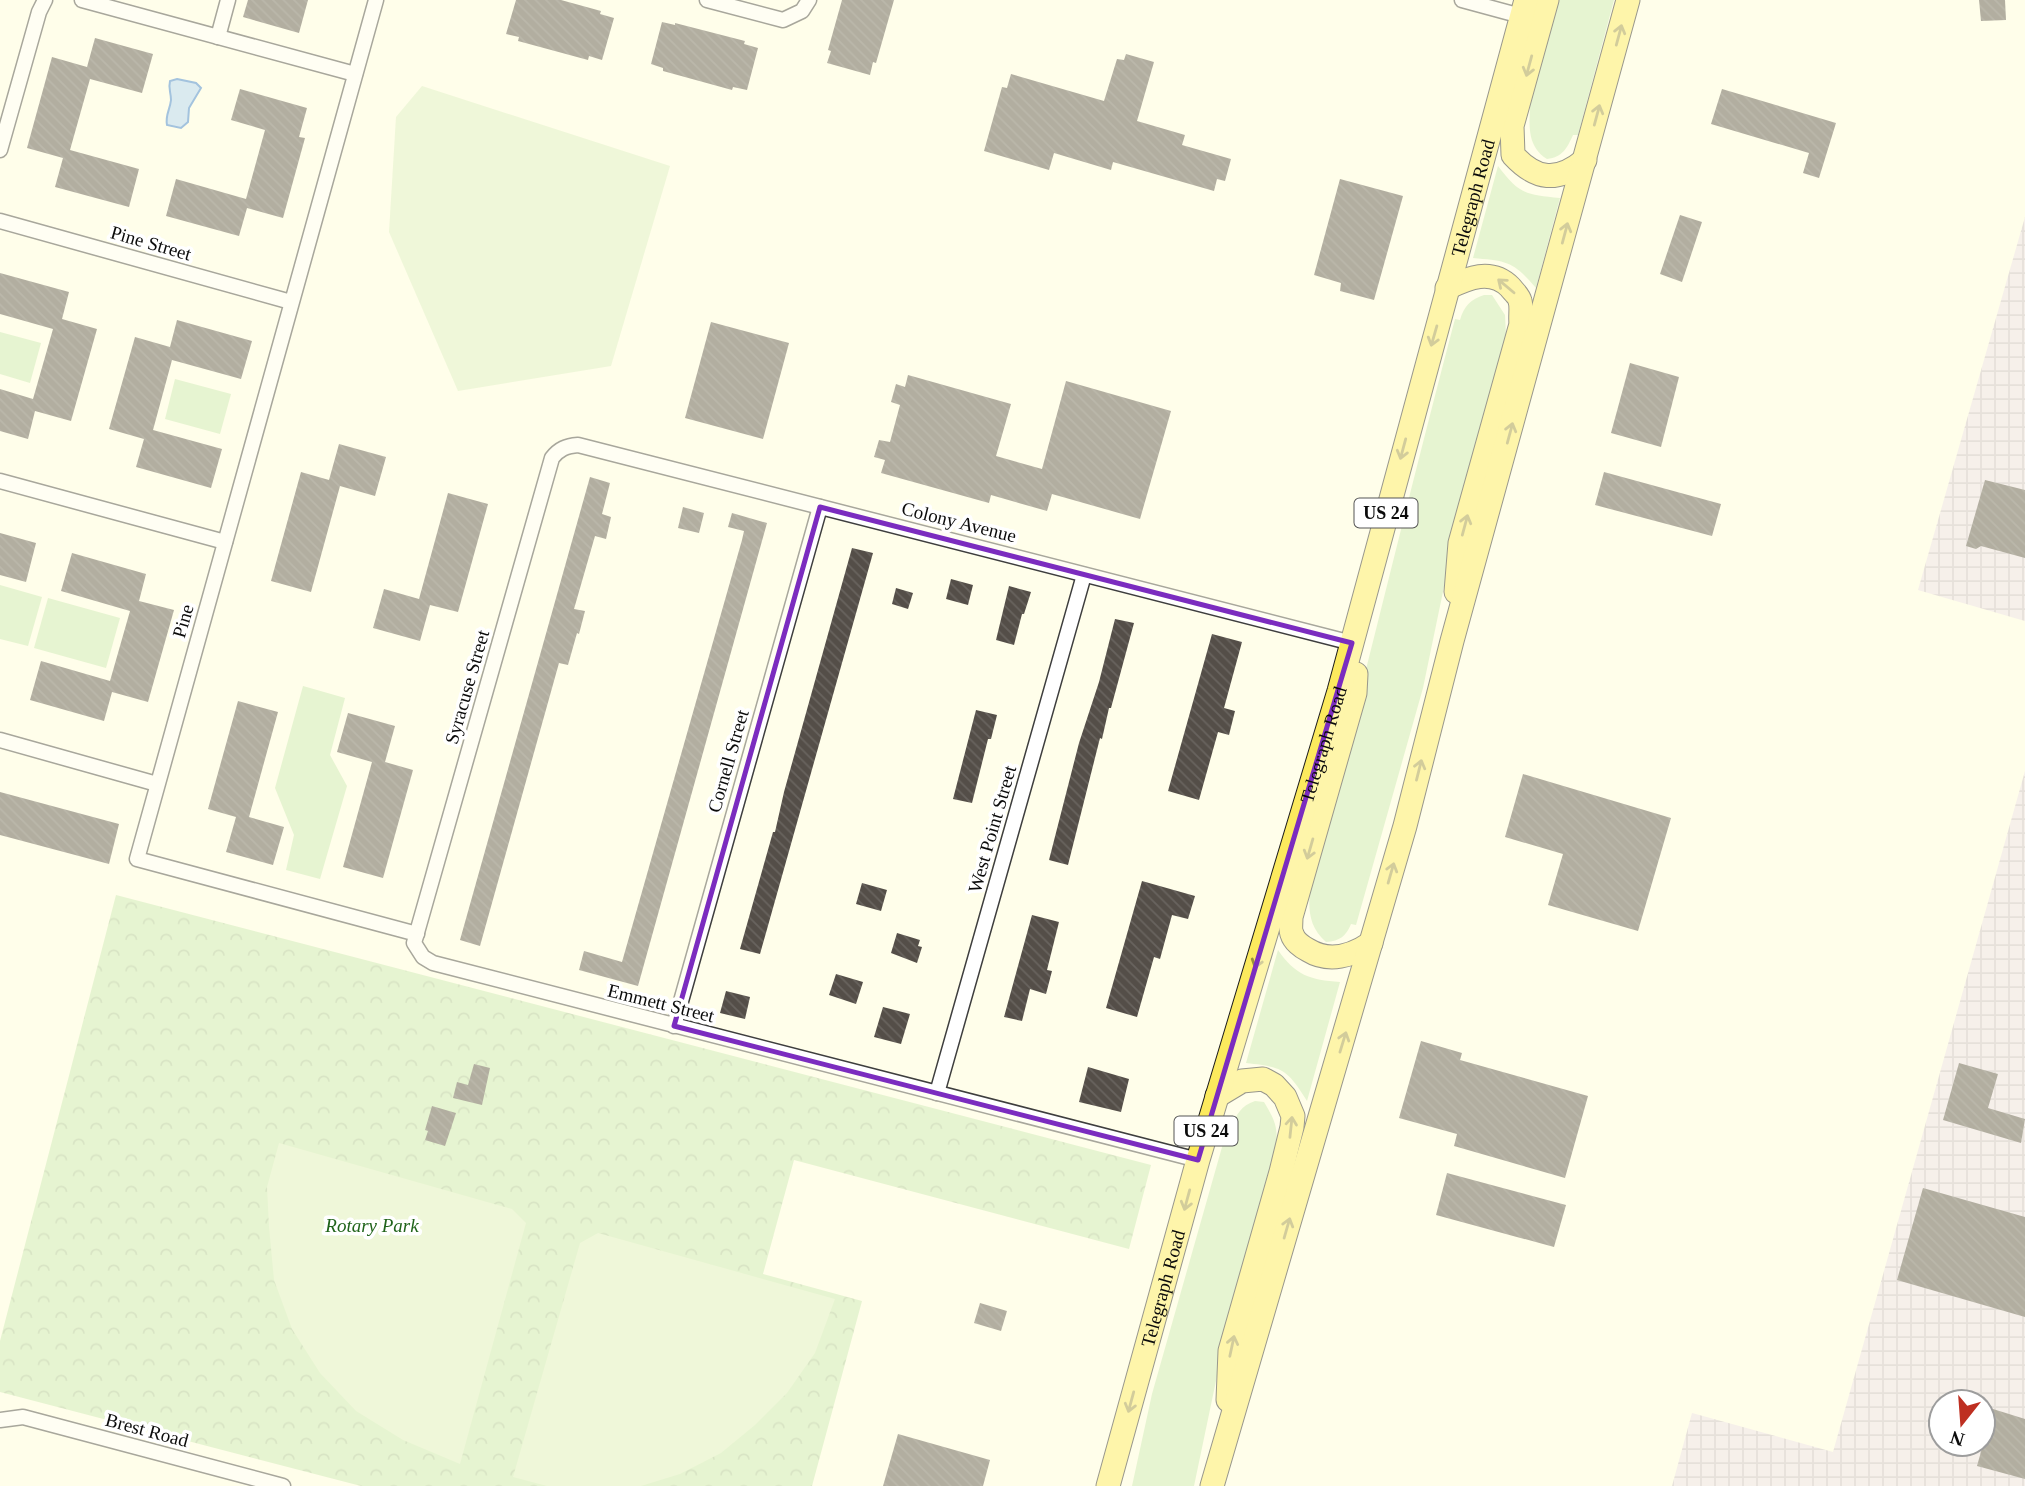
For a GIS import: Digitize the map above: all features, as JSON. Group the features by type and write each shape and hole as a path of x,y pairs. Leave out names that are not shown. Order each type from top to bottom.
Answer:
{"main road":[{"path":"1547,0 1512,126 1513,155 1525,168 1547,176 1574,169 1584,160"},
{"path":"1212,1486 1405,826 1452,641 1628,0"},
{"name":"Telegraph Road","path":"1108,1486 1198,1160 1352,643 1523,8"},
{"path":"1447,288 1477,276 1498,279 1508,285 1520,299 1521,324 1460,543 1452,641"},
{"path":"1359,615 1355,693 1291,918 1292,935 1302,947 1316,955 1327,958 1342,956 1359,951 1371,943"},
{"path":"1217,1096 1242,1081 1263,1079 1285,1097 1293,1116 1281,1172 1230,1351 1226,1438"},
{"path":"1116,1486 1118,1448"}],"street":[{"path":"0,150 39,12 45,0"},
{"path":"82,0 355,75"},
{"path":"218,37 229,0"},
{"path":"291,302 376,0"},
{"path":"707,0 783,20 802,11 809,0"},
{"path":"1462,0 1523,8"},
{"name":"Pine Street","path":"0,221 291,302"},
{"name":"Pine","path":"291,302 137,859 417,934"},
{"name":"Colony Avenue","path":"556,452 567,446 578,445 1352,643"},
{"name":"Syracuse Street","path":"417,934 548,471 556,452"},
{"path":"0,481 225,542"},
{"name":"Cornell Street","path":"674,1026 820,507"},
{"name":"West Point Street","path":"937,1093 1084,575"},
{"path":"0,740 157,784"},
{"name":"Emmett Street","path":"417,934 414,943 416,949 433,963 1198,1160"},
{"name":"Brest Road","path":"0,1420 23,1417 262,1483 283,1486"}],"highlighted area":[{"path":"820,507 1352,643 1198,1160 674,1026"}],"shaded area":[{"path":"2025,217 2025,621 1918,590"},
{"path":"2025,771 2025,1486 1672,1486 1692,1413 1833,1452"}],"green space":[{"path":"1554,0 1614,0 1578,135 1573,135 1561,154 1547,159 1533,143 1530,107 1525,106"},
{"path":"422,86 670,166 611,366 458,391 389,232 396,117"},
{"path":"1498,166 1518,188 1539,196 1560,198 1536,288 1509,264 1473,258"},
{"path":"1484,295 1492,295 1505,315 1506,335 1451,553 1423,688 1356,925 1351,924 1345,935 1339,939 1326,942 1316,930 1311,918 1310,888 1455,319 1460,320 1469,304"},
{"path":"0,332 41,343 30,383 0,374"},
{"path":"175,379 231,394 220,434 165,419"},
{"path":"0,585 42,597 28,646 0,639"},
{"path":"48,598 120,618 106,668 34,648"},
{"path":"303,686 345,698 330,755 347,786 320,879 286,870 294,835 275,788"},
{"name":"Rotary Park","path":"116,895 1151,1165 1129,1249 794,1160 763,1274 862,1301 812,1486 361,1486 0,1392 0,1341"},
{"path":"1278,950 1304,975 1340,982 1307,1101 1283,1072 1268,1066 1246,1063"},
{"path":"1255,1101 1264,1102 1274,1121 1277,1138 1275,1153 1217,1376 1194,1486 1132,1486 1152,1394 1228,1126 1232,1128 1240,1111"},
{"path":"279,1143 512,1209 526,1223 460,1464 403,1440 356,1411 320,1373 292,1329 274,1280 269,1227 267,1187"},
{"path":"598,1233 835,1299 815,1353 787,1393 755,1425 721,1453 680,1474 641,1486 547,1486 513,1477 580,1243"}],"water":[{"path":"177,79 196,83 201,88 189,108 188,122 181,128 167,125 171,100 170,81"}],"building":[{"path":"248,0 308,0 299,33 243,17"},
{"path":"516,0 561,0 601,11 600,14 614,18 602,60 589,56 588,60 518,41 519,37 506,34"},
{"path":"842,0 894,0 870,75 827,63"},
{"path":"1979,0 2005,0 2006,20 1981,21"},
{"path":"662,22 745,41 744,44 758,48 747,90 733,87 732,90 663,71 663,68 651,64"},
{"path":"95,38 153,54 142,93 90,79 70,150 139,169 129,207 55,187 63,158 27,148 52,57 87,67"},
{"path":"1126,54 1154,62 1137,121 1185,135 1182,145 1231,159 1225,181 1217,179 1214,191 1113,162 1111,170 1054,153 1049,170 984,151 1002,87 1007,88 1011,74 1104,101 1117,59 1124,60"},
{"path":"240,89 307,108 299,137 305,138 283,218 247,208 239,236 166,216 176,179 246,199 265,130 231,120"},
{"path":"1722,89 1836,123 1819,178 1803,173 1809,153 1711,124"},
{"path":"1340,179 1403,196 1374,300 1340,291 1341,283 1314,275"},
{"path":"1680,215 1702,222 1682,282 1660,274"},
{"path":"0,273 69,292 62,319 97,329 71,421 35,411 28,439 0,431 0,389 33,399 53,329 0,314"},
{"path":"177,320 252,341 241,379 172,360 153,430 222,449 211,488 136,467 144,439 109,429 135,337 170,347"},
{"path":"711,322 789,343 763,439 685,418"},
{"path":"1630,363 1679,377 1661,447 1611,433"},
{"path":"908,375 1011,404 996,456 1042,469 1066,381 1171,411 1140,519 1052,494 1047,511 991,495 989,503 881,473 885,460 874,457 879,440 890,442 900,405 891,402 896,384 905,387"},
{"path":"339,444 386,457 375,496 340,486 311,592 271,581 301,472 329,480"},
{"path":"1604,472 1721,504 1712,536 1595,505"},
{"path":"590,477 610,483 602,514 611,517 606,539 595,536 574,609 585,611 579,634 577,633 568,665 559,663 480,946 460,940"},
{"path":"1985,480 2025,490 2025,558 1981,546 1976,549 1966,546"},
{"path":"448,493 488,504 458,612 430,605 420,641 373,628 384,589 419,599"},
{"path":"683,507 704,513 699,533 678,528"},
{"path":"732,513 767,523 638,986 579,970 584,951 622,962 742,540 744,531 728,527"},
{"path":"0,533 36,543 26,582 0,575"},
{"path":"852,548 873,553 760,954 740,949 775,832"},
{"path":"72,553 146,574 139,601 174,610 148,702 112,692 104,721 30,700 41,661 110,681 130,611 61,591"},
{"path":"951,579 973,585 968,605 946,599"},
{"path":"1009,586 1031,592 1014,645 996,640"},
{"path":"896,588 913,593 908,609 892,604"},
{"path":"1115,619 1134,623 1102,739 1100,738 1068,865 1049,860"},
{"path":"1212,634 1242,642 1224,708 1235,711 1229,735 1218,732 1199,800 1168,791"},
{"path":"238,701 278,712 249,817 284,827 273,865 226,852 236,817 208,809"},
{"path":"976,710 997,715 972,803 953,799"},
{"path":"348,713 395,726 385,762 413,770 383,878 343,867 372,762 337,752"},
{"path":"1523,774 1671,818 1638,931 1548,905 1563,854 1505,837"},
{"path":"0,792 119,824 109,864 0,835"},
{"path":"1142,881 1195,896 1188,919 1172,915 1160,959 1154,957 1137,1017 1106,1008"},
{"path":"862,883 887,890 881,911 856,904"},
{"path":"1032,915 1059,922 1047,970 1052,971 1046,994 1030,989 1022,1021 1004,1017"},
{"path":"897,933 920,940 918,946 922,947 917,963 891,953"},
{"path":"836,974 863,982 856,1004 829,995"},
{"path":"726,991 750,997 745,1019 720,1013"},
{"path":"883,1007 910,1014 901,1044 874,1037"},
{"path":"1421,1041 1462,1053 1460,1060 1588,1096 1565,1178 1454,1146 1457,1134 1399,1118"},
{"path":"1959,1063 1998,1074 1988,1108 2025,1119 2021,1143 1943,1120"},
{"path":"474,1064 490,1068 482,1105 453,1098 457,1082 468,1085"},
{"path":"1088,1067 1129,1079 1121,1112 1079,1102"},
{"path":"432,1106 456,1113 445,1146 425,1140"},
{"path":"1447,1173 1566,1205 1554,1247 1436,1215"},
{"path":"1923,1188 2025,1217 2025,1317 1897,1280"},
{"path":"980,1303 1007,1311 1001,1331 974,1323"},
{"path":"1997,1410 2025,1419 2025,1479 1977,1466 1979,1458 1997,1458"},
{"path":"898,1434 990,1460 983,1486 883,1486"}]}
